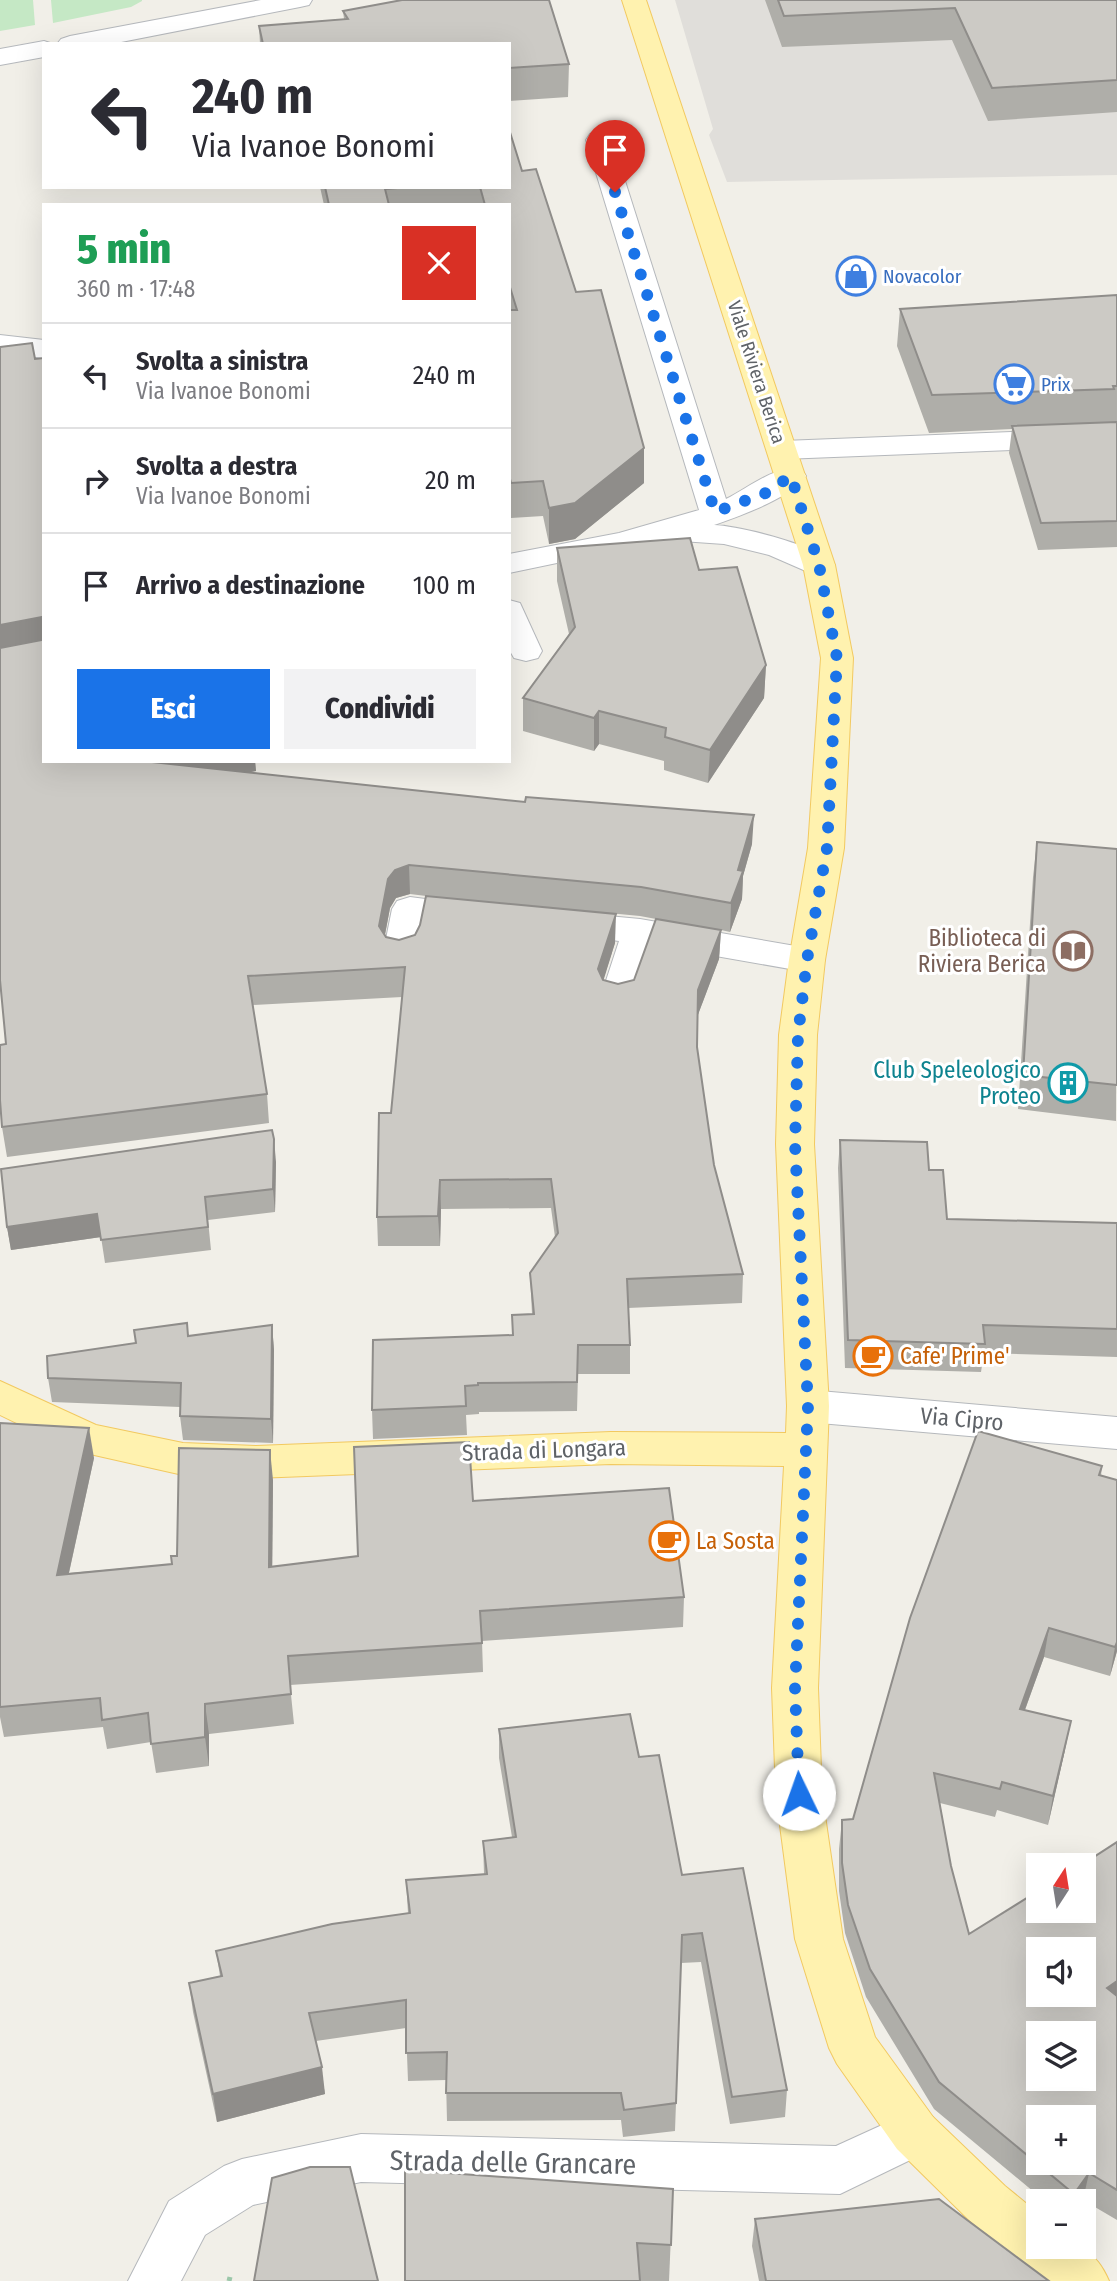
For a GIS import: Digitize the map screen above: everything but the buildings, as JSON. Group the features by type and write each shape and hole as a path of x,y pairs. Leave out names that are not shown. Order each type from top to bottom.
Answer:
{"main road":[{"name":"Viale Riviera Berica","path":"634,0 819,565 837,658 827,848 807,960 798,1035 795,1144 807,1428 795,1688 799,1794 819,1939 854,2048 915,2133 987,2203 1026,2235"},
{"name":"Strada di Longara","path":"0,1397 87,1439 183,1459 256,1462 611,1448 807,1428"},
{"name":"Viale Riviera Berica","path":"1055,2259 1083,2281"}],"street":[{"path":"78,42 197,10 300,0"},
{"path":"0,57 42,49"},
{"path":"599,140 715,512"},
{"path":"0,344 42,349"},
{"path":"511,564 663,533 766,493 787,463 1117,437"},
{"path":"663,533 724,535 779,548 819,565"},
{"path":"511,615 526,651"},
{"path":"401,954 410,909 640,931 807,960"},
{"path":"618,999 640,931"},
{"name":"Via Cipro","path":"807,1428 1117,1433"},
{"name":"Strada delle Grancare","path":"154,2281 187,2218 242,2183 361,2158 840,2169 915,2133"}],"shaded area":[{"path":"675,0 1117,0 1117,175 727,182 709,135 713,129"}],"green space":[{"path":"0,0 33,0 35,25 0,31"},
{"path":"51,0 142,1 131,7 53,23"}],"place":[{"name":"Novacolor","path":"856,276"},
{"name":"Prix","path":"1014,384"},
{"name":"Biblioteca di Riviera Berica","path":"1073,951"},
{"name":"Club Speleologico Proteo","path":"1068,1083"},
{"name":"Cafe' Prime'","path":"873,1356"},
{"name":"La Sosta","path":"669,1541"}],"route":[{"path":"615,192 715,512 766,493 791,476 819,565 837,658 827,848 807,960 798,1035 795,1144 808,1406 795,1688 799,1794"}]}
